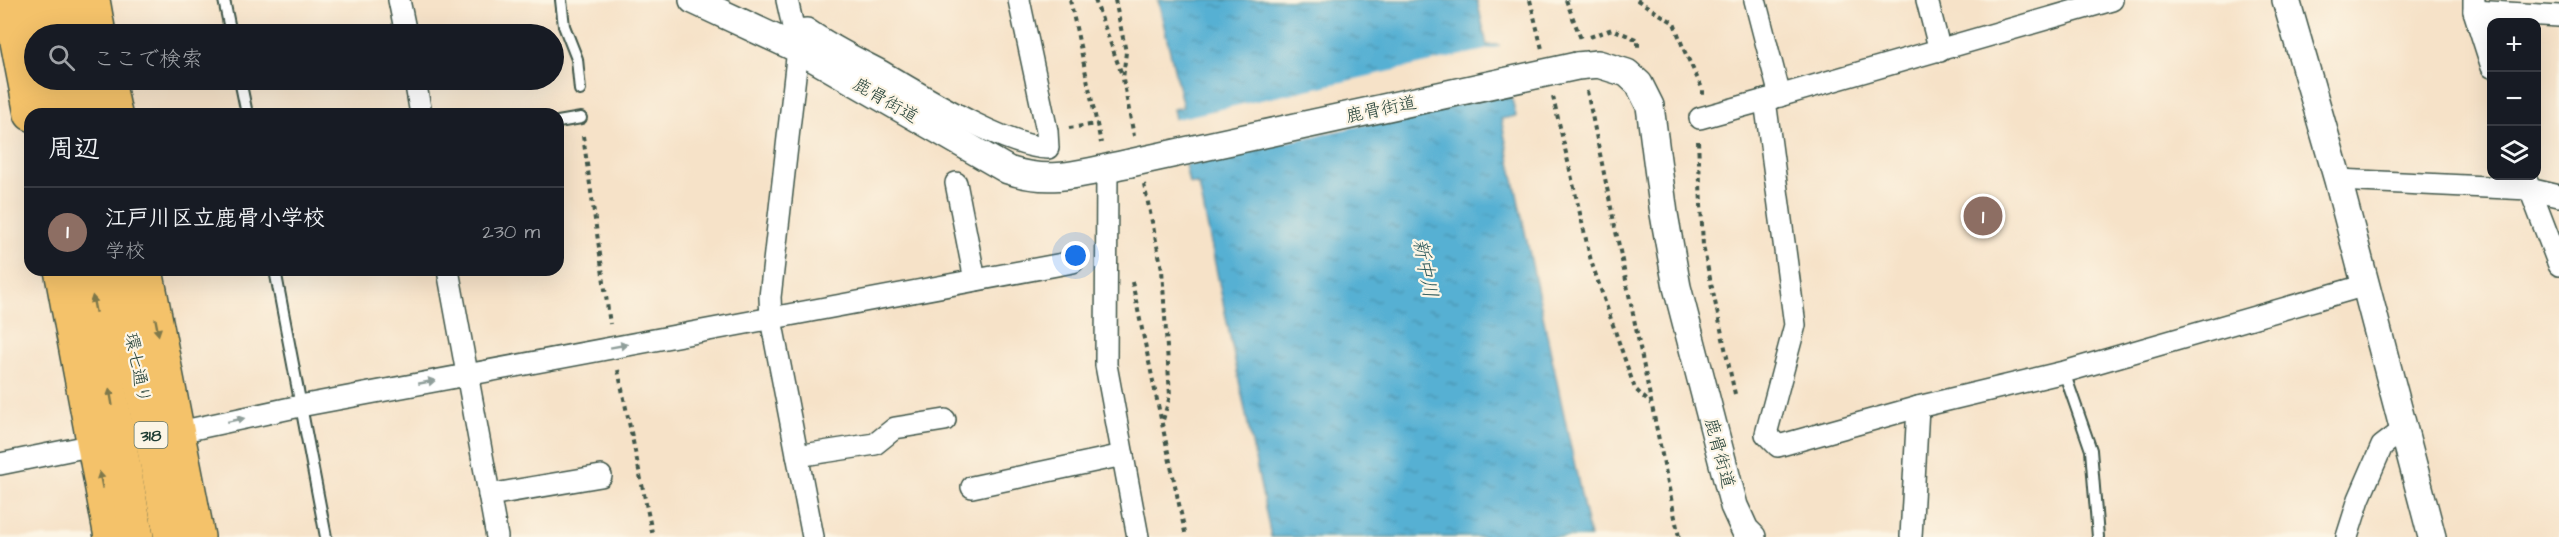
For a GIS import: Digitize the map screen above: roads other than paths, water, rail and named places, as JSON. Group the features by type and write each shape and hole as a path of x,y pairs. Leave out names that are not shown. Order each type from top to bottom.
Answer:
{"main road":[{"path":"9,0 24,78"},
{"path":"35,0 40,24"},
{"path":"67,0 72,24"},
{"path":"93,0 97,24"},
{"path":"26,90 30,108"},
{"path":"53,90 56,108"},
{"path":"84,90 88,108"},
{"path":"110,90 114,108"},
{"path":"62,276 111,537"},
{"name":"環七通り","path":"90,276 116,335 171,537"},
{"name":"環七通り","path":"119,276 116,335 137,537"},
{"path":"147,276 198,537"}],"street":[{"path":"399,0 404,24"},
{"name":"鹿骨街道","path":"693,0 796,40 1008,170 1040,178 1067,177 1129,164 1581,63 1598,64 1627,73 1639,84 1650,106 1669,244 1690,345 1734,506 1745,530 1752,537"},
{"path":"787,0 796,40 770,297 771,319 813,537"},
{"path":"796,40 807,30 916,92 1008,138 1031,148 1048,148 1047,131 1019,0"},
{"path":"1755,0 1772,98 1795,326 1766,434 1778,446 1918,407 2064,372 2366,285"},
{"path":"1927,0 1940,51"},
{"path":"1700,118 2112,0"},
{"path":"2286,0 2366,285 2432,537"},
{"path":"2487,50 2474,5 2559,16"},
{"path":"417,90 420,108"},
{"path":"1129,164 1106,365 1138,537"},
{"path":"2337,180 2527,182 2559,196"},
{"path":"2527,182 2559,265"},
{"path":"956,183 975,280"},
{"path":"178,432 300,406 1073,262"},
{"path":"449,276 497,537"},
{"path":"1911,537 1918,407"},
{"path":"797,456 875,444 895,428 945,420"},
{"path":"2347,537 2359,499 2382,446 2403,430"},
{"path":"0,464 94,445"},
{"path":"972,487 1123,455"},
{"path":"489,495 601,476"}],"lane":[{"path":"224,0 229,24"},
{"path":"561,0 564,24"},
{"path":"564,27 578,59 580,90"},
{"path":"242,90 246,108"},
{"path":"564,121 581,118"},
{"path":"276,276 326,537"},
{"path":"2064,372 2091,450 2098,537"}],"water":[{"name":"新中川","path":"1158,0 1477,0 1487,45 1499,45 1516,116 1501,119 1590,537 1271,537 1199,185 1189,183 1173,109 1183,107"}],"place":[{"name":"江戸川区立鹿骨小学校","path":"1983,216"}]}
